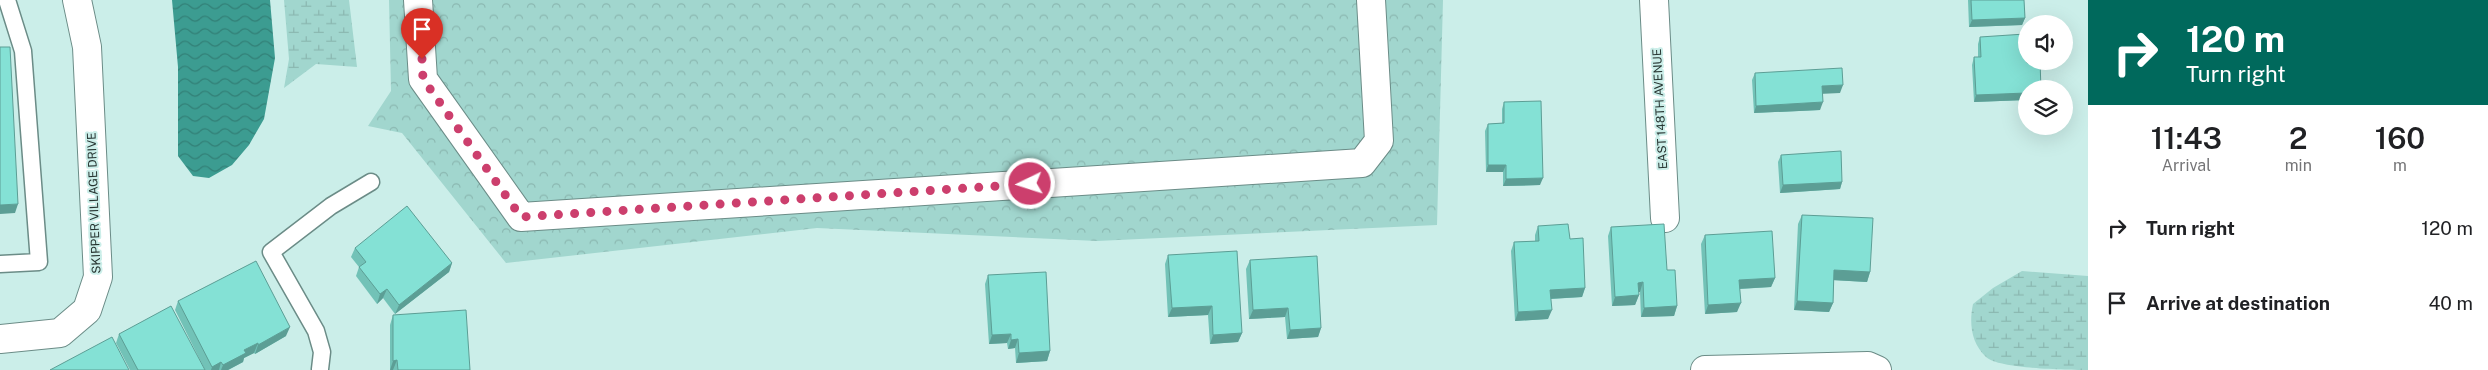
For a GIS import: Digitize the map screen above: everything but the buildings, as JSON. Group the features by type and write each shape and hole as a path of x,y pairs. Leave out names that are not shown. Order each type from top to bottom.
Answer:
{"street":[{"name":"SKIPPER VILLAGE DRIVE","path":"0,339 60,333 87,310 98,277 87,47 77,0"},
{"path":"418,0 423,79 521,217 1362,163 1379,141 1370,0"},
{"name":"EAST 148TH AVENUE","path":"1654,0 1665,218"},
{"path":"1705,370 1868,366 1877,370"}],"lane":[{"path":"0,264 39,262 23,51 7,0"},
{"path":"323,370 322,352 316,331 271,252 331,206 371,182"}],"green space":[{"path":"284,0 349,0 357,67 316,64 284,88 289,59"},
{"path":"389,0 1443,0 1437,225 1097,241 817,228 506,263 402,133 368,126 391,91"},
{"path":"2022,271 2088,276 2088,370 2034,368 2004,364 1986,357 1977,345 1971,325 1973,304 1993,288"}],"water":[{"path":"172,0 270,0 275,58 264,119 249,145 232,165 209,178 193,176 178,156 178,67"}],"route":[{"path":"422,59 423,79 521,217 1030,184"}]}
